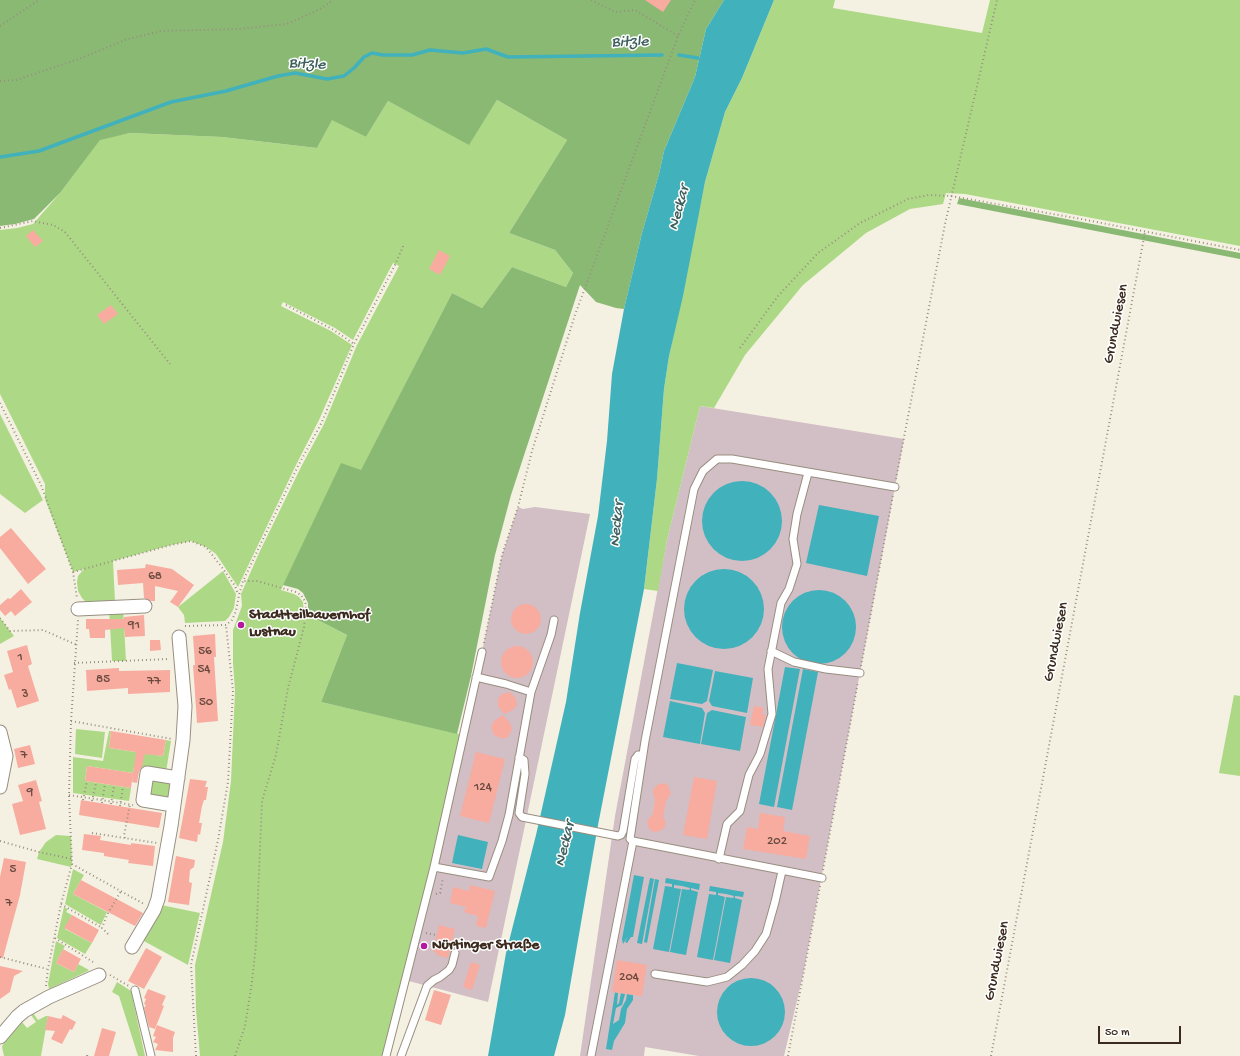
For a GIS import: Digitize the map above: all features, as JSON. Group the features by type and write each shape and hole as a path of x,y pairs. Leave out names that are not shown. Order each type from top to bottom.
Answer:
{"street":[{"path":"78,609 145,606"},
{"path":"132,947 154,910 158,899 168,845 183,740 185,706 181,632"},
{"path":"0,732 6,756 0,787"},
{"path":"174,805 143,800 144,793 147,773 178,778"},
{"path":"0,1037 24,1011 49,997 102,973"}],"lane":[{"path":"591,1056 633,841 630,839 643,755 694,489 703,471 718,459 732,459 895,487"},
{"path":"719,859 727,824 740,811 749,775 760,754 772,714 768,669 781,603 789,589 797,564 793,539 797,514 808,473"},
{"path":"434,867 489,877 509,815 531,692 551,635 554,620"},
{"path":"771,651 794,662 826,669 860,673"},
{"path":"386,1056 434,867 482,652"},
{"path":"476,677 531,692"},
{"path":"519,756 524,760 525,774 519,813 522,817 618,836 621,835 623,831 635,759 638,755 643,755"},
{"path":"633,841 822,878"},
{"path":"655,974 707,982 727,977 742,965 755,951 766,934 782,871"},
{"path":"401,1056 428,986 449,970 455,953"},
{"path":"135,990 151,1056"}],"path":[{"path":"0,26 39,0"},
{"path":"0,80 16,80 79,59 125,40 161,31 239,29 287,24 320,9 333,0"},
{"path":"591,0 615,12 635,10 678,36"},
{"path":"482,652 502,555 518,507 532,451 575,315 678,36 695,0"},
{"path":"788,1056 945,224 996,0"},
{"path":"740,348 778,296 818,253 860,223 908,199 929,195 952,196 1240,250"},
{"path":"0,228 33,222 53,225 65,232 170,364"},
{"name":"Grundwiesen","path":"991,1056 1145,232"},
{"path":"181,632 226,625 232,620 236,611 243,581 298,466 322,422 354,344 395,265 404,244"},
{"path":"286,305 334,330 354,344"},
{"path":"0,403 41,485 73,572 78,609 77,645 74,663 71,721 69,795 72,864 61,904 45,985 49,997"},
{"path":"73,572 164,547 192,541 206,547 235,586 239,595"},
{"path":"235,1056 245,1026 252,982 256,944 262,801 276,755 288,688 304,627 306,606 301,595 296,592 257,581 243,581"},
{"path":"0,618 10,631 43,630 77,645"},
{"path":"196,1056 191,964 218,840 228,782 233,691 226,625"},
{"path":"74,663 182,658"},
{"path":"71,721 183,740"},
{"path":"84,799 87,781"},
{"path":"93,800 96,783"},
{"path":"102,802 105,784"},
{"path":"112,803 114,786"},
{"path":"120,804 123,787"},
{"path":"69,795 102,802 134,805"},
{"path":"125,839 124,836 130,804"},
{"path":"92,833 168,845"},
{"path":"0,841 72,860"},
{"path":"72,864 141,902"},
{"path":"102,928 107,915 121,891"},
{"path":"61,904 102,928 108,934"},
{"path":"54,938 93,962"},
{"path":"65,950 67,946"},
{"path":"75,956 77,952"},
{"path":"0,957 48,969"},
{"path":"102,973 121,981"}],"shaded area":[{"path":"700,406 904,439 803,975 784,1056 699,1056 645,1047 644,1056 580,1056 615,816 667,540"},
{"path":"518,507 523,509 535,507 590,514 488,1002 405,980 482,652 502,555"}],"green space":[{"path":"0,0 724,0 706,29 695,77 664,151 642,233 624,309 596,302 580,285 511,495 495,555 471,676 457,734 321,702 347,635 308,615 308,603 303,593 298,589 283,585 341,463 361,470 452,293 482,308 512,267 566,287 573,273 555,250 509,233 567,140 497,100 469,145 388,101 366,137 332,120 317,148 222,137 130,133 100,140 60,193 34,219 0,226"},
{"path":"774,0 835,0 833,8 982,33 990,0 1240,0 1240,246 965,194 946,193 943,204 910,209 866,233 803,285 745,355 714,408 700,406 667,540 658,591 644,589 657,479 664,389 669,356 705,182 725,112 742,78"},
{"path":"497,100 567,140 509,233 555,250 573,273 566,287 512,267 482,308 452,293 361,471 341,464 281,590 299,597 303,602 304,613 347,635 321,702 463,735 386,1056 200,1056 196,1010 195,965 223,842 231,781 235,691 233,630 242,606 241,594 259,553 324,424 357,345 399,266 393,263 353,340 335,328 283,302 281,306 331,331 352,345 319,420 238,587 216,554 206,547 191,541 113,561 115,602 87,603 78,591 77,582 78,576 84,569 73,572 45,499 45,484 0,394 0,230 33,224 60,193 100,139 130,133 222,137 317,148 332,119 366,137 388,101 469,144"},
{"path":"959,198 1240,253 1240,259 957,204"},
{"path":"0,414 43,500 25,513 0,494"},
{"path":"223,571 236,594 234,608 229,617 225,621 185,623 184,615 178,607"},
{"path":"123,607 126,661 112,661 109,608"},
{"path":"0,618 14,636 0,644"},
{"path":"1234,695 1240,696 1240,776 1219,773"},
{"path":"76,729 105,732 102,758 75,754"},
{"path":"109,731 111,731 109,748 163,756 166,740 171,741 166,772 134,767 133,773 87,766 85,781 131,788 129,801 73,793 73,757 103,761"},
{"path":"151,779 172,782 169,799 149,797"},
{"path":"56,835 71,836 71,867 37,859 39,852 46,842"},
{"path":"73,869 84,875 73,894 107,912 101,925 65,904"},
{"path":"161,905 200,913 188,965 142,940"},
{"path":"64,907 68,909 66,912 72,915 65,929 92,943 85,954 57,938"},
{"path":"56,941 65,946 56,963 74,972 78,964 89,970 49,989 48,984"},
{"path":"117,982 131,991 145,1056 138,1056 119,996 112,992"},
{"path":"33,1013 38,1020 48,1016 41,1056 4,1056 2,1047 4,1042 22,1022 27,1028 36,1022 31,1015"}],"water":[{"name":"Neckar","path":"724,0 774,0 742,78 725,112 705,182 683,296 669,356 664,389 657,479 644,589 598,825 565,1015 554,1056 488,1056 506,953 536,835 566,702 580,613 598,516 607,441 612,374 624,309 642,233 664,151 695,77 706,29"},
{"path":"734,481 750,481 771,492 782,513 782,529 771,550 750,561 734,561 720,555 713,550 708,543 702,529 702,513 708,499 713,492 720,487"},
{"path":"819,505 879,516 867,576 806,563"},
{"path":"724,569 739,572 752,581 761,594 764,609 761,624 752,637 739,646 724,649 709,646 696,637 687,624 684,609 687,594 696,581 709,572"},
{"path":"812,590 826,590 840,596 850,606 856,620 856,634 850,648 840,658 826,664 812,664 798,658 788,648 782,634 782,620 788,606 798,596"},
{"path":"677,663 713,670 707,701 702,704 670,699"},
{"path":"785,667 800,669 774,807 759,804"},
{"path":"803,669 818,672 792,810 777,807"},
{"path":"715,671 753,678 747,713 712,706 709,701"},
{"path":"670,701 702,708 705,713 700,744 663,737"},
{"path":"712,710 746,717 740,751 701,744 707,713"},
{"path":"458,835 488,842 482,869 452,863"},
{"path":"634,875 644,877 633,937 631,937 627,943 625,942 628,936 623,944 622,939"},
{"path":"650,878 654,879 642,944 637,943"},
{"path":"666,878 700,884 699,890 691,888 691,890 698,892 686,955 670,952 682,889 689,890 690,888 682,886 674,885 674,888 681,889 669,952 653,949 665,886 672,887 672,884 665,883"},
{"path":"655,879 659,880 647,943 644,942"},
{"path":"710,886 744,892 743,897 735,896 735,898 742,900 730,963 714,960 726,897 733,898 734,896 726,894 718,893 718,895 725,897 713,960 697,957 709,894 716,895 716,892 709,891"},
{"path":"751,978 764,981 775,988 782,999 785,1012 782,1025 775,1036 764,1043 751,1046 738,1043 727,1036 720,1025 717,1012 720,999 727,988 738,981"},
{"path":"615,992 618,993 617,1005 619,1003 621,993 625,994 622,1005 616,1008 613,1024 619,1020 621,1009 626,1000 627,994 633,995 633,1000 627,1009 625,1023 614,1041 612,1050 606,1049"}],"building":[{"path":"645,0 671,0 663,12"},
{"path":"33,230 43,241 35,247 26,236"},
{"path":"439,250 450,256 440,275 429,269"},
{"path":"111,305 118,314 104,324 97,315"},
{"path":"11,528 46,569 28,584 0,548 0,537"},
{"path":"146,564 172,569 194,585 178,607 170,602 178,591 155,586 155,601 151,601 144,598 143,583 118,585 117,570 145,568"},
{"path":"21,589 32,602 15,616 11,611 5,616 0,610 0,605 8,598 10,599"},
{"path":"526,604 532,605 540,613 540,625 532,633 526,634 520,633 512,625 511,619 512,613 520,605"},
{"path":"144,615 145,636 125,637 124,628 105,630 105,638 90,638 89,629 86,629 86,619 124,619 124,617"},
{"path":"215,634 216,657 214,657 218,721 197,723 193,665 195,665 193,636"},
{"path":"150,640 160,640 161,650 150,651"},
{"path":"27,645 32,664 28,666 39,701 17,708 11,689 9,690 4,675 13,672 7,651"},
{"path":"517,646 523,647 530,653 533,662 532,668 526,675 517,678 511,677 504,671 501,662 502,656 508,649"},
{"path":"119,668 119,671 170,670 170,692 128,694 128,688 87,691 86,670"},
{"path":"510,692 516,698 517,705 513,710 504,714 498,706 498,699 502,694"},
{"path":"754,706 764,708 762,714 766,715 763,727 750,725"},
{"path":"503,715 510,723 512,729 508,737 502,739 494,735 491,727 494,721"},
{"path":"111,731 166,740 163,756 145,754 137,783 132,782 136,752 109,748"},
{"path":"30,745 35,764 18,768 14,749"},
{"path":"476,752 505,759 489,823 460,816"},
{"path":"87,766 133,773 131,788 85,781"},
{"path":"694,777 717,781 707,839 683,835"},
{"path":"190,779 207,781 205,787 208,787 206,800 204,800 202,806 199,823 202,823 197,842 179,838"},
{"path":"36,780 42,801 39,802 46,829 20,835 12,804 23,801 18,785"},
{"path":"663,783 668,785 671,794 666,801 663,817 666,822 664,828 660,831 654,832 649,829 647,821 653,814 655,799 653,790 657,785"},
{"path":"81,800 162,813 159,828 79,815"},
{"path":"760,813 785,817 783,831 810,836 806,859 743,849 747,827 758,829"},
{"path":"84,834 101,836 100,840 131,845 131,843 155,846 153,866 128,863 129,860 104,856 104,853 82,850"},
{"path":"176,856 195,860 194,867 190,870 189,882 192,883 189,905 168,902"},
{"path":"4,858 26,862 20,895 3,958 0,958 0,877"},
{"path":"81,880 143,913 135,926 73,894"},
{"path":"470,885 495,891 486,928 476,926 478,916 464,912 466,907 450,903 453,887 469,891"},
{"path":"72,915 99,930 92,943 64,928"},
{"path":"439,925 455,929 448,958 436,955 437,953 433,951"},
{"path":"146,948 162,957 144,989 128,981"},
{"path":"63,949 81,959 74,972 56,963"},
{"path":"617,960 647,965 642,996 612,992"},
{"path":"471,962 480,965 472,990 463,987"},
{"path":"0,966 23,971 14,976 10,992 0,999"},
{"path":"148,989 166,996 162,1005 164,1006 155,1029 149,1027 144,1008 146,1005 144,1004 146,999 144,998"},
{"path":"434,990 451,995 441,1025 425,1020"},
{"path":"63,1015 76,1022 72,1030 70,1029 62,1044 51,1039 55,1031 45,1030 48,1016 61,1019"},
{"path":"157,1025 175,1032 173,1038 173,1052 155,1050 158,1044 153,1042 156,1037 153,1036"},
{"path":"102,1028 116,1032 109,1056 94,1056"}],"waterway":[{"name":"Bitzle","path":"0,157 39,151 171,102 226,91 278,76 295,73 327,79 344,76 364,57 372,53 383,55 412,55 430,50 463,53 486,49 508,57 662,55"},
{"name":"Bitzle","path":"679,55 698,58"}],"place":[{"name":"Stadtteilbauernhof Lustnau","path":"241,625"},
{"name":"Nürtinger Straße","path":"424,946"}]}
